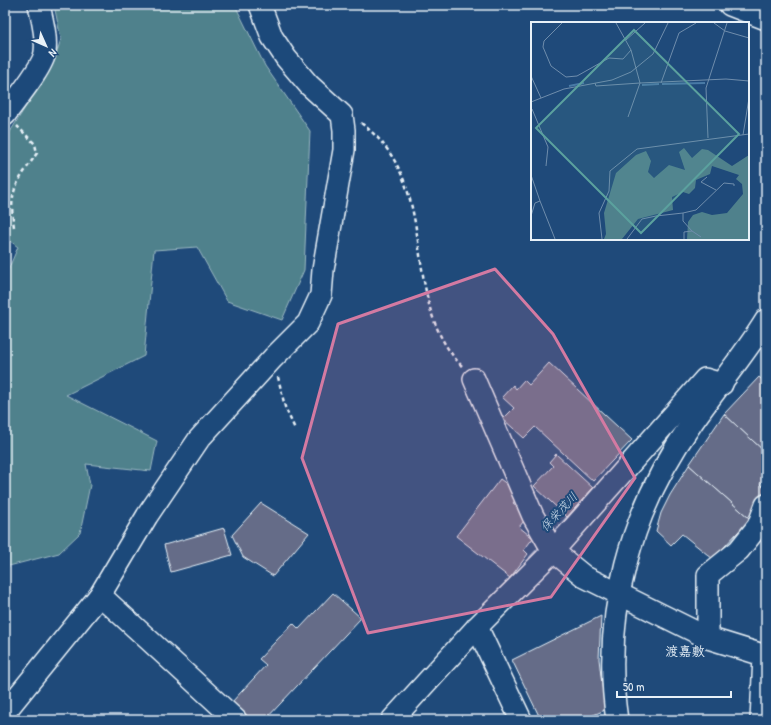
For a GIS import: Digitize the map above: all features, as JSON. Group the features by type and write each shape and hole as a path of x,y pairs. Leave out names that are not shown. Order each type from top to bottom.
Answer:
{"street":[{"path":"10,120 40,66 45,53 44,30 39,5"},
{"path":"5,712 100,595 147,516 200,439 273,358 308,323 321,295 323,270 344,150 342,115 308,84 286,58 272,37 260,5"},
{"path":"730,5 766,19"},
{"path":"617,720 612,660 618,592 627,555 640,519 670,458 692,423 722,384 766,320"},
{"path":"474,379 533,516 553,551 586,577 708,638 765,656 761,720"},
{"path":"392,720 477,627 553,551 705,379 722,384"},
{"path":"708,638 708,575 739,550 758,526 766,505"},
{"path":"100,595 236,720"},
{"path":"477,627 521,720"}],"path":[{"path":"342,115 354,118 368,128 398,164 411,199 432,315 450,354 474,379"},
{"path":"10,120 35,144 37,153 14,188 11,209 14,226"},
{"path":"273,358 277,367 281,393 296,429"}],"highlighted area":[{"path":"495,269 553,334 635,478 551,597 368,633 302,458 338,324"}],"green space":[{"path":"54,5 235,5 265,66 310,131 304,270 282,320 227,301 197,247 154,250 144,356 66,395 157,441 151,471 86,464 90,485 80,533 59,553 5,567 5,277 18,247 5,237 5,140 54,61 61,39"}],"building":[{"path":"549,363 632,440 593,481 535,427 524,438 503,419 514,408 502,397 513,385 516,389 524,380 529,385"},
{"path":"759,377 766,383 766,453 724,414"},
{"path":"724,414 766,453 766,476 760,484 766,490 756,502 758,505 750,519 689,465"},
{"path":"556,454 593,488 567,517 534,486 553,466 549,462"},
{"path":"689,465 750,519 713,559 682,534 671,545 656,531 661,513 670,495"},
{"path":"500,479 520,494 513,503 529,515 519,527 533,538 524,550 528,554 510,578 456,536"},
{"path":"261,503 309,533 273,576 243,557 232,535"},
{"path":"224,528 232,555 171,572 164,545"},
{"path":"333,593 361,618 265,720 249,720 231,703 266,665 259,659 293,623 299,629"},
{"path":"601,616 599,659 605,710 582,720 541,720 512,660"}],"waterway":[{"name":"保栄茂川","path":"552,536 575,510"},
{"name":"保栄茂川","path":"531,558 544,544"}],"district":[{"name":"渡嘉敷","path":"685,651"}]}
